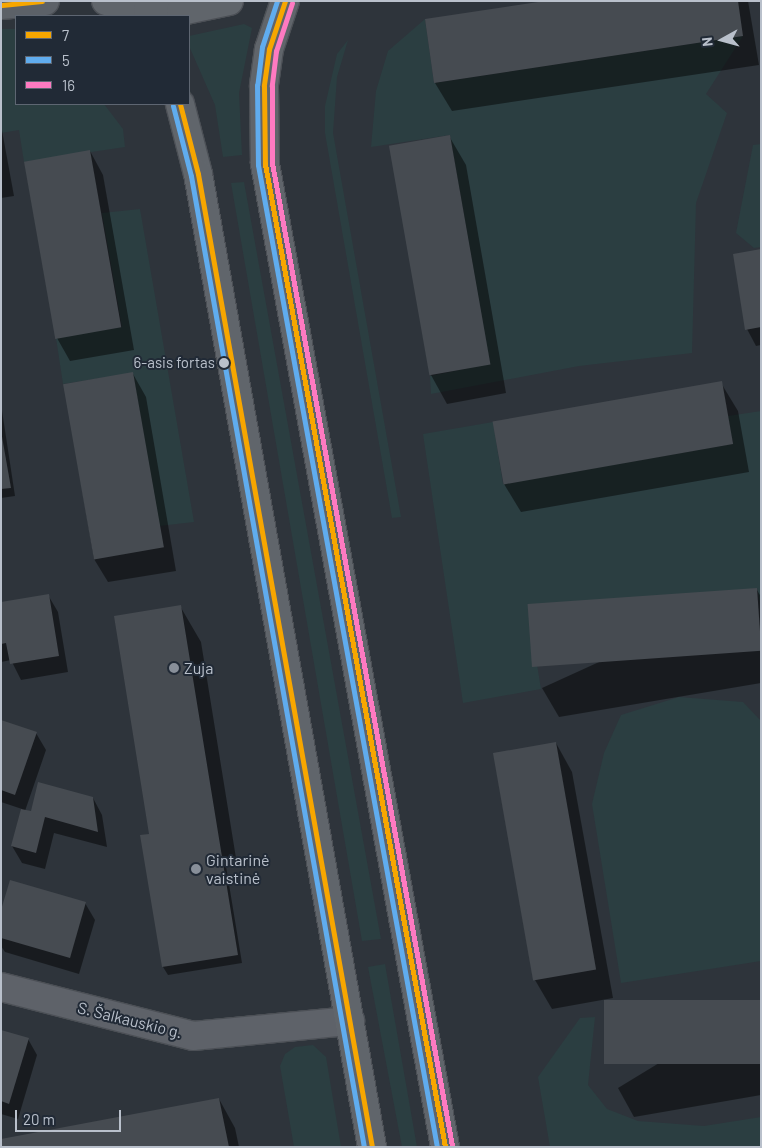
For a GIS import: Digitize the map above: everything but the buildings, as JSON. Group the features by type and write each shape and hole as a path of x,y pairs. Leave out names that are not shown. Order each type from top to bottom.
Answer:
{"main road":[{"path":"1,5 45,1"},
{"path":"115,7 181,11 229,1"},
{"path":"285,1 269,49 264,86 265,164 445,1147"},
{"path":"180,105 198,174 372,1147"}],"street":[{"name":"S. Šalkauskio g.","path":"1,988 193,1036 350,1021"}],"shaded area":[{"path":"425,19 434,83 743,36 706,94 727,113 696,203 692,353 579,366 431,394 430,376 490,364 450,135 371,147 376,91 388,51"},
{"path":"244,24 252,28 239,93 242,155 223,157 215,105 190,48 190,36"},
{"path":"1,29 15,29 15,105 105,105 123,129 125,147 24,162 19,130 1,133"},
{"path":"348,40 337,77 333,133 401,517 392,518 325,133 325,106 337,54"},
{"path":"761,144 761,247 754,248 736,233 753,145"},
{"path":"244,182 381,939 362,941 231,183"},
{"path":"140,209 194,522 159,526 133,373 63,384 56,338 122,327 102,213"},
{"path":"761,411 761,608 757,588 531,627 541,689 463,703 423,434 493,422 503,484 733,444 728,416"},
{"path":"679,697 743,702 761,721 761,961 621,983 592,804 604,753 621,715"},
{"path":"385,964 417,1147 402,1147 368,967"},
{"path":"595,1017 588,1085 607,1109 638,1121 704,1126 761,1117 761,1147 550,1147 538,1077 580,1018"},
{"path":"313,1045 326,1057 341,1147 294,1147 280,1066 285,1054 295,1047"}],"transit line":[{"name":"7","path":"1,5 42,1"},
{"name":"5","path":"277,1 262,47 257,85 258,165 437,1147"},
{"name":"7","path":"285,1 269,49 264,86 265,164 445,1147"},
{"name":"16","path":"292,3 276,51 272,86 272,163 452,1146"},
{"name":"7","path":"180,105 198,174 372,1147"},
{"name":"5","path":"173,106 191,176 364,1147"}],"place":[{"name":"6-asis fortas","path":"224,363"},
{"name":"Zuja","path":"174,668"},
{"name":"Gintarinė vaistinė","path":"196,869"}]}
